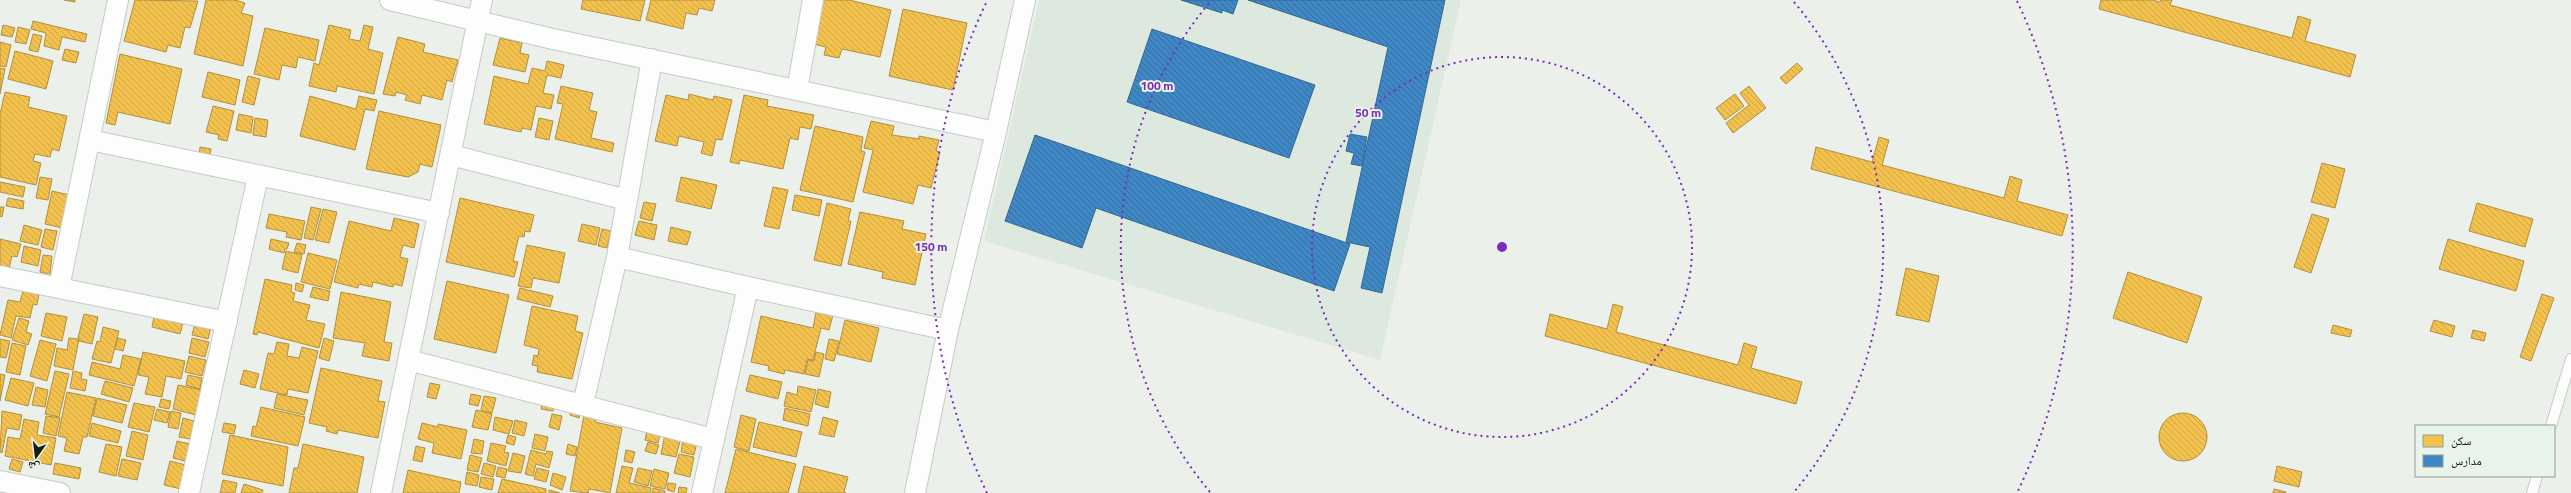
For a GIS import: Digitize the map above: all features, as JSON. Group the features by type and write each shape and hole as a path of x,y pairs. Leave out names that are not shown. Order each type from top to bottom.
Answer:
{"street":[{"path":"59,288 118,0"},
{"path":"390,0 652,59 996,132"},
{"path":"381,493 482,0"},
{"path":"797,90 813,0"},
{"path":"915,493 948,330 996,132 1024,0"},
{"path":"583,404 617,257 652,59"},
{"path":"90,140 439,213"},
{"path":"451,155 627,200"},
{"path":"189,493 258,176"},
{"path":"617,257 948,330"},
{"path":"0,276 226,322"},
{"path":"702,493 748,287"},
{"path":"408,360 714,439"},
{"path":"0,481 60,493"}],"lane":[{"path":"2551,425 2571,359"},
{"path":"2532,493 2537,477"}],"shaded area":[{"path":"1039,0 1461,0 1380,360 984,241"}],"building: سكن":[{"path":"64,0 75,0 75,2"},
{"path":"135,0 198,1 190,28 185,27 180,48 168,45 166,52 124,41"},
{"path":"206,0 235,0 245,3 241,13 253,16 243,66 194,54"},
{"path":"583,0 645,0 640,21 581,9"},
{"path":"651,0 715,0 712,11 699,8 697,15 686,13 683,29 646,20"},
{"path":"823,0 849,0 891,10 880,57 842,49 839,58 824,55 826,47 813,44"},
{"path":"2101,0 2152,0 2160,2 2161,0 2172,0 2170,5 2292,38 2298,16 2311,20 2305,41 2356,55 2350,77 2099,9"},
{"path":"903,9 967,23 953,90 889,76"},
{"path":"33,21 87,34 85,42 62,37 59,50 44,46 46,33 31,29"},
{"path":"3,25 15,28 12,37 1,35"},
{"path":"329,25 351,30 349,39 360,41 364,25 373,27 368,49 383,53 374,94 337,86 336,92 309,86 314,63 319,65"},
{"path":"18,27 30,30 26,44 15,42"},
{"path":"265,28 319,40 315,61 298,57 296,68 282,65 279,80 254,74"},
{"path":"33,34 42,36 38,52 29,50"},
{"path":"398,37 425,44 423,52 458,60 452,82 447,80 442,100 422,95 420,104 405,100 407,95 396,92 395,96 383,94"},
{"path":"500,38 522,43 520,53 529,55 525,72 493,65"},
{"path":"0,42 11,45 6,67 0,66"},
{"path":"65,49 79,52 76,63 62,60"},
{"path":"15,51 53,61 46,89 8,79"},
{"path":"120,54 182,69 170,124 118,112 115,125 106,123"},
{"path":"547,61 564,65 561,78 547,75 543,93 554,95 551,109 536,106 531,130 522,128 521,132 484,124 494,76 528,84 532,68 545,71"},
{"path":"1797,63 1803,69 1786,84 1780,78"},
{"path":"0,68 5,69 0,94"},
{"path":"208,72 240,80 235,105 202,97"},
{"path":"248,76 260,79 254,105 242,102"},
{"path":"561,86 593,93 589,110 597,112 591,138 614,143 612,152 555,139 563,104 557,103"},
{"path":"1749,86 1766,108 1733,133 1726,123 1749,105 1740,93"},
{"path":"5,92 30,97 28,107 67,116 59,151 52,149 50,157 35,154 33,161 41,163 36,185 0,177 0,114"},
{"path":"689,94 713,100 714,96 732,100 722,140 716,139 712,156 701,153 704,142 679,136 677,146 655,141 666,95 688,100"},
{"path":"1735,94 1744,106 1725,120 1716,108"},
{"path":"744,95 768,100 767,106 814,115 811,129 800,127 798,140 790,138 783,169 740,160 739,164 730,162"},
{"path":"310,96 356,109 359,96 377,100 374,111 365,109 355,150 300,136"},
{"path":"213,106 234,111 227,141 218,139 219,135 206,132"},
{"path":"379,111 441,125 432,167 420,164 418,172 408,177 366,169"},
{"path":"239,114 253,117 251,133 236,130"},
{"path":"255,118 268,120 266,137 253,135"},
{"path":"539,118 553,121 549,140 535,137"},
{"path":"871,121 894,126 892,135 919,139 919,136 939,140 936,151 940,152 931,188 918,185 913,204 863,192 873,150 864,148"},
{"path":"815,126 863,137 861,151 865,152 853,202 800,190"},
{"path":"1879,137 1889,140 1882,165 2004,198 2010,176 2022,180 2017,201 2068,215 2062,236 1811,169 1816,147 1872,162"},
{"path":"200,147 211,149 209,159 199,157"},
{"path":"2322,163 2345,169 2335,208 2311,202"},
{"path":"40,177 52,179 48,200 36,198"},
{"path":"681,177 717,185 711,209 676,201"},
{"path":"0,182 25,187 23,197 0,192"},
{"path":"773,187 788,190 779,229 764,226"},
{"path":"52,191 74,196 67,229 45,224"},
{"path":"795,195 822,200 819,216 792,210"},
{"path":"8,198 24,201 23,209 6,206"},
{"path":"460,198 534,215 530,232 525,231 524,237 519,236 513,261 518,262 514,277 446,262"},
{"path":"644,202 656,204 652,221 640,218"},
{"path":"827,203 851,209 848,221 851,221 841,266 814,260"},
{"path":"2477,203 2533,219 2525,247 2469,231"},
{"path":"0,207 4,207 2,217 0,216"},
{"path":"311,207 321,209 313,240 304,238"},
{"path":"323,209 337,212 329,243 315,240"},
{"path":"860,212 904,221 902,229 926,234 915,285 882,278 883,272 848,264"},
{"path":"269,214 305,221 301,240 286,237 287,232 266,228"},
{"path":"2312,214 2329,219 2311,273 2294,267"},
{"path":"394,218 419,224 414,248 403,245 400,257 408,259 402,286 394,284 393,287 373,282 372,287 359,284 358,288 334,282 349,221 391,231"},
{"path":"639,221 657,225 654,240 635,235"},
{"path":"582,224 600,228 596,245 578,241"},
{"path":"24,225 42,230 38,245 20,241"},
{"path":"671,227 691,232 687,245 668,241"},
{"path":"45,229 57,231 53,250 41,247"},
{"path":"602,229 611,231 607,248 598,246"},
{"path":"0,239 21,244 17,257 12,256 9,269 0,267"},
{"path":"271,239 289,243 284,253 269,249"},
{"path":"2448,239 2524,261 2516,291 2439,269"},
{"path":"297,243 306,245 304,254 294,252"},
{"path":"527,245 565,253 559,283 533,278 531,288 518,286"},
{"path":"24,246 41,250 38,266 21,262"},
{"path":"286,251 302,255 298,273 282,269"},
{"path":"308,253 337,260 330,289 301,282"},
{"path":"43,255 52,256 50,274 40,272"},
{"path":"1906,268 1939,276 1929,322 1896,315"},
{"path":"2128,272 2202,297 2187,343 2113,318"},
{"path":"265,279 292,285 291,292 295,293 293,301 310,305 306,320 325,324 319,348 258,332 257,335 253,334"},
{"path":"447,281 509,295 496,353 434,339"},
{"path":"296,283 304,285 302,292 295,290"},
{"path":"313,287 330,291 328,301 310,297"},
{"path":"520,288 553,296 550,307 517,299"},
{"path":"23,291 39,294 37,305 33,304 30,318 16,316 11,338 0,335 8,300 20,302"},
{"path":"341,292 391,302 384,342 392,343 389,361 362,356 365,343 333,338"},
{"path":"2542,294 2554,298 2531,361 2520,357"},
{"path":"1613,304 1623,307 1616,332 1738,365 1744,343 1757,347 1751,368 1802,382 1796,404 1545,336 1550,314 1607,329"},
{"path":"532,306 578,316 575,331 583,333 572,379 537,372 538,366 532,365 534,355 538,356 539,349 524,345"},
{"path":"817,307 834,311 829,330 821,328 813,360 807,359 804,374 785,370 784,374 768,370 769,366 751,362 761,316 813,328"},
{"path":"155,312 184,319 180,334 152,327"},
{"path":"46,313 67,317 62,341 41,336"},
{"path":"84,314 98,317 92,344 79,341 78,338"},
{"path":"19,318 29,321 26,332 32,334 28,345 12,340"},
{"path":"196,320 212,323 208,339 192,335"},
{"path":"845,320 879,328 871,362 837,354"},
{"path":"2434,320 2455,326 2452,337 2430,331"},
{"path":"2333,325 2352,330 2350,337 2331,333"},
{"path":"103,327 119,331 111,363 92,359 97,341 100,342"},
{"path":"2473,330 2486,333 2484,341 2471,338"},
{"path":"69,338 79,339 73,370 54,366 57,348 67,350"},
{"path":"118,338 126,340 123,351 115,349"},
{"path":"192,338 209,342 205,357 189,353"},
{"path":"324,338 334,341 329,361 319,358"},
{"path":"0,339 10,341 6,358 0,357"},
{"path":"829,339 839,341 834,361 825,359"},
{"path":"40,340 56,344 47,381 30,376"},
{"path":"277,342 289,344 287,356 299,358 302,347 318,351 308,393 288,389 287,395 260,389 268,353 274,354"},
{"path":"12,343 26,346 20,375 6,372"},
{"path":"143,352 185,361 181,379 166,376 162,397 145,394 149,377 138,375"},
{"path":"816,352 824,354 819,377 805,374 808,360 814,361"},
{"path":"123,355 141,359 134,386 89,375 92,362 120,369"},
{"path":"189,356 206,360 202,376 185,372"},
{"path":"321,368 382,381 378,401 385,402 378,438 338,430 337,434 326,431 327,427 309,423"},
{"path":"244,370 259,374 255,388 240,384"},
{"path":"55,371 69,374 59,417 45,414"},
{"path":"73,371 82,373 81,379 87,380 85,391 70,388"},
{"path":"0,374 5,375 0,401"},
{"path":"188,375 202,378 200,389 186,385"},
{"path":"750,375 782,382 778,399 746,391"},
{"path":"11,378 34,383 28,406 5,400"},
{"path":"105,381 133,388 129,402 101,394"},
{"path":"430,383 440,385 436,399 427,397"},
{"path":"178,385 202,390 196,415 173,409"},
{"path":"798,386 816,390 811,412 784,406 787,392 797,395"},
{"path":"36,387 48,390 45,407 32,405"},
{"path":"818,389 831,392 828,408 815,404"},
{"path":"67,392 96,398 87,437 83,437 79,454 64,451 67,438 58,436"},
{"path":"277,394 308,400 304,415 274,408"},
{"path":"471,394 481,396 478,406 469,404"},
{"path":"484,396 496,398 492,413 481,410"},
{"path":"97,398 127,405 122,423 93,416"},
{"path":"543,398 554,400 553,411 541,409"},
{"path":"161,399 171,401 169,409 159,407"},
{"path":"134,403 155,407 149,432 128,427"},
{"path":"573,404 583,406 579,418 570,415"},
{"path":"261,407 305,417 298,446 251,436 253,426 256,427"},
{"path":"785,408 810,414 808,426 783,420"},
{"path":"157,409 170,412 167,423 154,420"},
{"path":"476,410 492,414 488,430 472,427"},
{"path":"2,411 22,415 19,430 7,428 2,453 0,452"},
{"path":"171,411 181,413 178,429 168,427"},
{"path":"2183,413 2192,415 2200,420 2205,428 2207,437 2205,446 2200,454 2192,459 2183,461 2174,459 2166,454 2161,446 2159,437 2161,428 2166,420 2174,415"},
{"path":"552,414 562,416 559,430 549,427"},
{"path":"584,415 596,417 595,422 622,428 610,493 589,489 588,493 570,491"},
{"path":"741,415 756,419 749,451 734,447"},
{"path":"46,416 60,418 56,436 43,433"},
{"path":"495,417 513,421 509,434 493,430"},
{"path":"823,417 838,421 834,437 819,434"},
{"path":"183,418 194,421 190,439 179,437"},
{"path":"24,419 39,422 37,435 56,438 51,465 5,456 8,437 20,439"},
{"path":"515,420 527,423 524,436 512,433"},
{"path":"759,422 802,432 796,457 753,447"},
{"path":"92,423 121,431 118,443 89,436"},
{"path":"224,423 236,425 234,434 222,432"},
{"path":"422,423 438,427 438,424 467,430 461,459 432,453 434,443 418,439"},
{"path":"132,431 148,435 143,460 126,456"},
{"path":"647,431 660,435 658,443 645,440"},
{"path":"535,434 548,437 545,451 532,448"},
{"path":"665,434 681,437 676,457 661,454"},
{"path":"230,435 288,447 283,486 222,474"},
{"path":"508,435 516,437 514,445 506,443"},
{"path":"474,439 484,441 482,454 471,453"},
{"path":"683,439 697,442 694,455 681,452"},
{"path":"177,441 190,444 185,461 173,458"},
{"path":"648,442 659,445 656,454 645,451"},
{"path":"491,443 506,446 504,452 509,453 506,466 487,461"},
{"path":"106,444 122,447 116,476 99,472"},
{"path":"303,444 364,457 357,493 289,493 294,468 298,468"},
{"path":"568,444 577,447 575,456 566,454"},
{"path":"416,446 425,448 422,462 413,460"},
{"path":"736,449 796,464 788,493 725,493"},
{"path":"531,450 546,454 547,451 553,452 549,468 536,464 533,476 525,474"},
{"path":"626,450 635,452 632,463 624,461"},
{"path":"513,453 525,456 521,473 508,471"},
{"path":"679,454 694,457 690,477 674,473"},
{"path":"470,455 482,458 478,472 467,470"},
{"path":"12,459 23,462 20,472 9,469"},
{"path":"122,459 141,463 137,480 118,476"},
{"path":"170,461 186,465 181,489 164,485"},
{"path":"55,463 81,468 79,479 53,474"},
{"path":"484,463 496,466 493,477 481,474"},
{"path":"622,466 633,468 629,483 651,488 650,493 616,493"},
{"path":"804,466 848,477 844,492 846,493 798,493"},
{"path":"2277,466 2302,472 2299,487 2274,481"},
{"path":"498,467 507,469 505,478 496,476"},
{"path":"537,468 549,471 546,482 534,479"},
{"path":"638,468 652,471 648,486 634,482"},
{"path":"654,469 669,473 665,489 650,486"},
{"path":"408,470 461,482 459,493 403,493"},
{"path":"467,472 479,475 477,486 465,484"},
{"path":"553,473 566,477 562,490 550,485"},
{"path":"481,477 494,479 492,490 479,487"},
{"path":"502,479 546,489 546,493 498,493"},
{"path":"223,480 237,483 235,493 220,493"},
{"path":"668,483 676,484 674,492 667,490"},
{"path":"244,484 263,490 262,493 241,493"},
{"path":"679,487 687,488 686,493 678,493"},
{"path":"653,488 665,491 665,493 652,493"},
{"path":"2274,489 2286,492 2286,493 2273,493"},
{"path":"549,490 560,493 549,493"}],"building: مدارس":[{"path":"1181,0 1238,0 1233,14 1222,10 1222,13"},
{"path":"1248,0 1445,0 1382,293 1361,288 1370,247 1346,242 1388,47"},
{"path":"1152,29 1315,85 1289,158 1127,102"},
{"path":"1350,134 1367,137 1362,166 1351,164 1354,153 1346,151"},
{"path":"1035,135 1350,244 1334,291 1096,208 1082,248 1005,221"}]}
